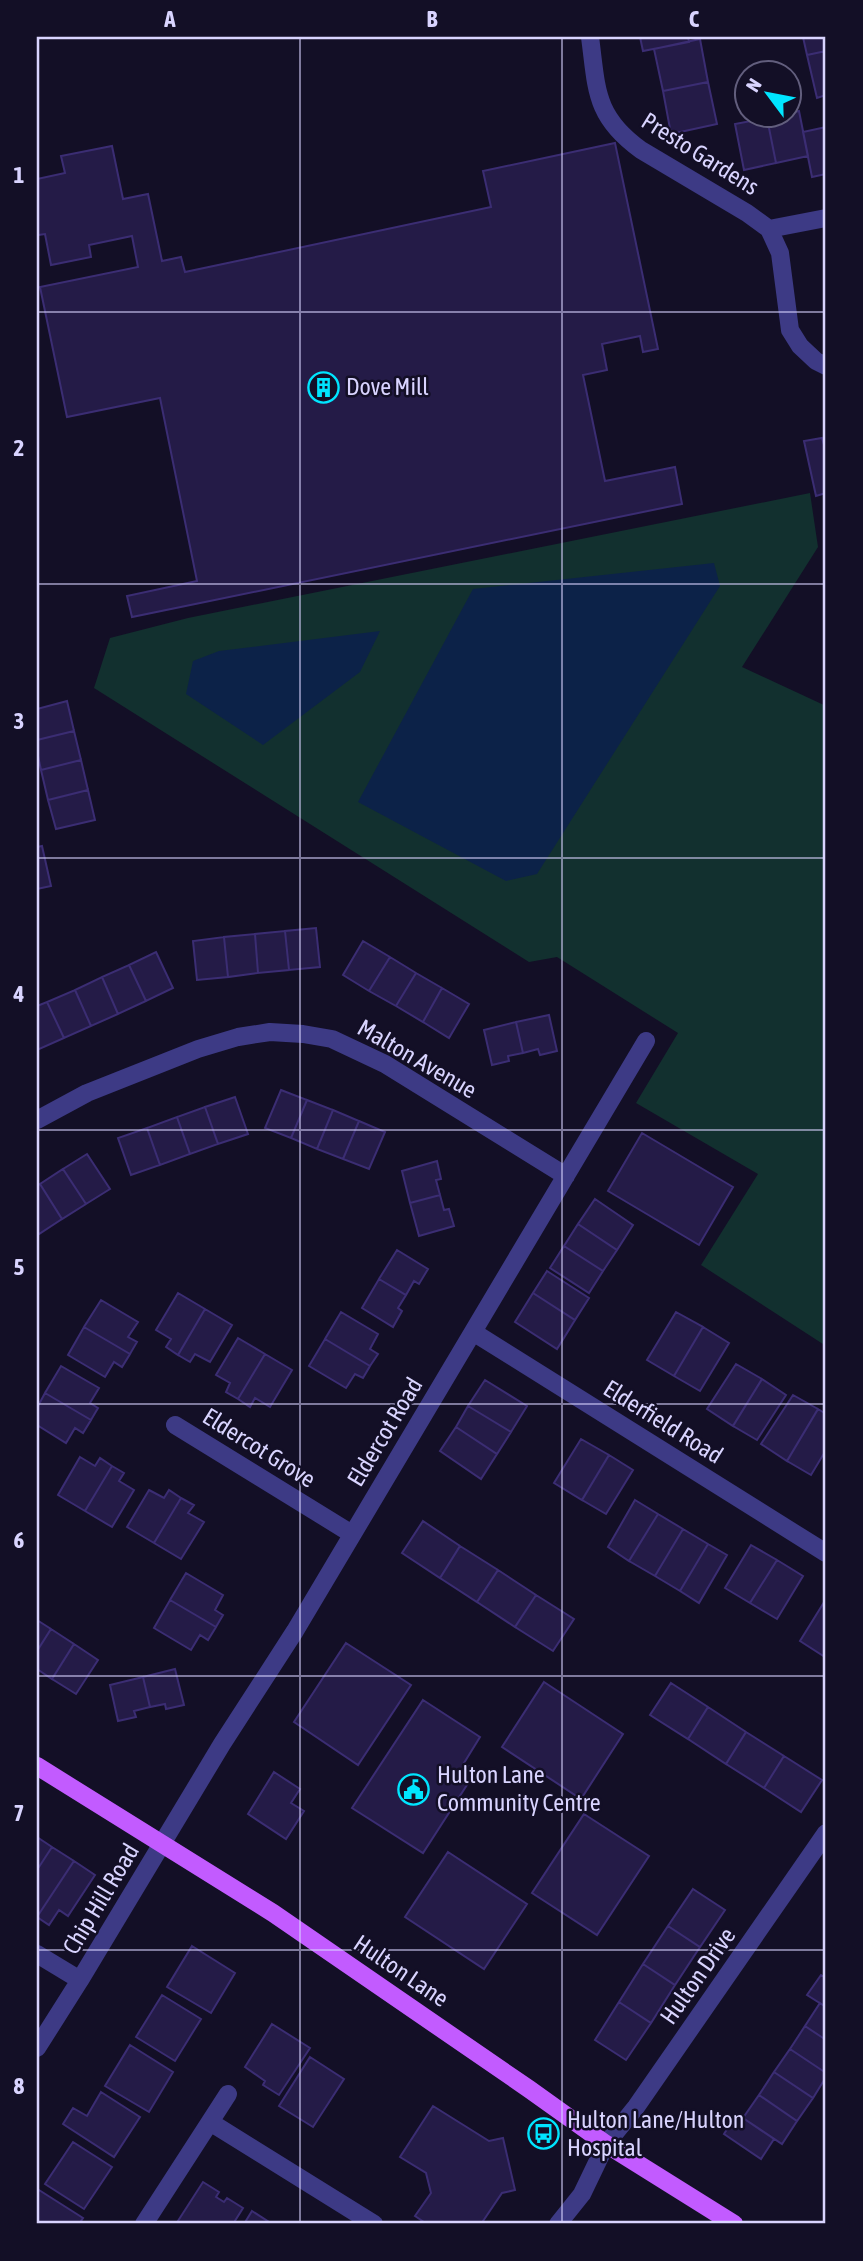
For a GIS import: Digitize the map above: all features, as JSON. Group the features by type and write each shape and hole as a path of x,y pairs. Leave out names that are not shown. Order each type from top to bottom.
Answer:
{"main road":[{"name":"Hulton Lane","path":"37,1766 284,1921 606,2144 734,2224"}],"street":[{"name":"Presto Gardens","path":"590,37 598,98 604,112 626,139 769,229 780,253 790,330 800,346 816,361 826,366"},
{"name":"Presto Gardens","path":"769,229 826,218"},
{"name":"Malton Avenue","path":"37,1120 87,1093 198,1049 238,1037 270,1032 303,1034 332,1039 385,1064 565,1176"},
{"name":"Eldercot Road","path":"162,1846 222,1744 295,1631 646,1041"},
{"name":"Elderfield Road","path":"473,1332 826,1553"},
{"name":"Eldercot Grove","path":"175,1425 352,1534"},
{"name":"Hulton Drive","path":"558,2224 582,2194 606,2144 636,2107 826,1833"},
{"name":"Chip Hill Road","path":"37,2048 162,1846"},
{"path":"37,1954 80,1980"},
{"path":"144,2224 228,2094"},
{"path":"210,2122 374,2224"}],"green space":[{"path":"810,493 818,547 742,667 826,706 826,1346 701,1265 758,1174 636,1103 678,1033 557,957 529,962 94,688 110,638 188,618"}],"water":[{"path":"714,563 720,586 537,874 506,881 358,802 473,589"},
{"path":"380,631 360,672 263,745 186,694 193,661 219,651"}],"building":[{"path":"640,37 688,37 689,42 643,51"},
{"path":"803,37 826,37 826,51 807,55"},
{"path":"700,39 708,82 663,91 654,49"},
{"path":"826,51 826,95 817,98 807,55"},
{"path":"708,82 717,124 671,134 663,91"},
{"path":"826,127 826,174 812,177 803,132"},
{"path":"736,130 769,130 776,163 744,170"},
{"path":"769,130 803,130 808,156 776,163"},
{"name":"Dove Mill","path":"615,143 658,349 643,352 640,336 602,344 607,370 583,375 605,481 675,467 682,504 132,617 127,596 197,581 160,398 67,417 40,287 138,267 132,236 89,245 91,257 51,265 45,234 38,235 37,179 65,173 61,156 112,146 123,199 148,194 162,261 181,257 185,272 491,207 483,171"},
{"path":"822,438 824,445 826,444 826,493 816,496 804,441"},
{"path":"67,701 74,731 37,740 37,709"},
{"path":"74,731 81,760 41,770 37,740"},
{"path":"81,760 88,790 48,800 41,770"},
{"path":"88,790 95,820 56,829 48,800"},
{"path":"42,846 51,886 37,889 37,847"},
{"path":"316,928 320,967 289,970 285,931"},
{"path":"285,931 289,970 258,973 255,934"},
{"path":"255,934 258,973 228,977 224,937"},
{"path":"224,937 228,977 197,980 193,941"},
{"path":"363,941 390,957 369,991 343,975"},
{"path":"156,952 173,988 146,1001 129,965"},
{"path":"390,957 416,973 396,1006 369,991"},
{"path":"129,965 146,1001 118,1014 102,977"},
{"path":"416,973 442,988 423,1022 396,1006"},
{"path":"102,977 118,1014 91,1026 75,990"},
{"path":"442,988 469,1004 449,1038 423,1022"},
{"path":"75,990 91,1026 64,1038 47,1002"},
{"path":"47,1002 64,1038 37,1050 37,1006"},
{"path":"549,1015 557,1051 540,1055 538,1049 523,1053 516,1022"},
{"path":"516,1022 523,1053 508,1056 509,1061 492,1065 484,1030"},
{"path":"281,1090 307,1100 291,1138 265,1128"},
{"path":"235,1097 248,1134 218,1144 205,1107"},
{"path":"307,1100 333,1110 317,1149 291,1138"},
{"path":"205,1107 218,1144 190,1154 177,1117"},
{"path":"333,1110 359,1121 343,1159 317,1149"},
{"path":"177,1117 190,1154 160,1165 147,1128"},
{"path":"359,1121 385,1132 369,1169 343,1159"},
{"path":"147,1128 160,1165 131,1175 118,1138"},
{"path":"642,1133 733,1187 699,1245 608,1191"},
{"path":"87,1154 110,1189 86,1204 63,1169"},
{"path":"437,1161 441,1179 436,1180 440,1195 410,1203 402,1171"},
{"path":"63,1169 86,1204 62,1219 40,1184"},
{"path":"40,1184 62,1219 39,1234 37,1186"},
{"path":"440,1195 444,1210 449,1209 454,1226 419,1236 410,1203"},
{"path":"595,1199 633,1225 617,1250 578,1224"},
{"path":"578,1224 617,1250 603,1271 564,1246"},
{"path":"564,1246 603,1271 589,1293 550,1268"},
{"path":"397,1250 428,1269 419,1284 414,1281 406,1295 379,1279"},
{"path":"547,1271 589,1298 575,1320 533,1293"},
{"path":"379,1279 406,1295 398,1308 402,1311 393,1327 362,1308"},
{"path":"178,1293 205,1309 178,1355 166,1347 171,1339 156,1330"},
{"path":"533,1293 575,1320 557,1349 515,1322"},
{"path":"101,1300 138,1322 128,1337 137,1342 130,1354 84,1327"},
{"path":"205,1309 232,1325 210,1362 195,1354 190,1362 178,1355"},
{"path":"341,1312 378,1334 370,1349 378,1354 370,1366 325,1339"},
{"path":"676,1312 703,1327 674,1376 647,1360"},
{"path":"84,1327 130,1354 122,1367 114,1362 105,1377 68,1355"},
{"path":"703,1327 729,1343 700,1391 674,1376"},
{"path":"238,1338 265,1354 238,1399 226,1392 230,1383 216,1375"},
{"path":"325,1339 370,1366 363,1378 355,1374 346,1388 309,1366"},
{"path":"265,1354 292,1370 270,1407 255,1398 250,1407 238,1399"},
{"path":"736,1364 762,1379 733,1426 707,1409"},
{"path":"61,1366 99,1388 90,1403 98,1408 91,1420 45,1393"},
{"path":"762,1379 786,1395 757,1440 733,1426"},
{"path":"485,1380 527,1406 511,1432 468,1406"},
{"path":"45,1393 91,1420 83,1433 75,1428 66,1443 37,1425 37,1408"},
{"path":"793,1395 818,1409 787,1461 761,1444"},
{"path":"468,1406 511,1432 497,1454 456,1427"},
{"path":"818,1409 826,1414 826,1450 811,1475 787,1461"},
{"path":"456,1427 497,1454 481,1479 440,1451"},
{"path":"581,1439 609,1455 582,1500 554,1483"},
{"path":"609,1455 633,1470 606,1514 582,1500"},
{"path":"80,1457 95,1466 100,1458 112,1466 85,1511 58,1495"},
{"path":"112,1466 124,1473 119,1481 134,1490 112,1527 85,1511"},
{"path":"149,1490 164,1498 169,1490 181,1498 154,1543 127,1527"},
{"path":"181,1498 194,1505 188,1513 204,1522 181,1559 154,1543"},
{"path":"635,1500 658,1514 629,1561 608,1547"},
{"path":"658,1514 683,1529 655,1576 629,1561"},
{"path":"423,1521 460,1546 440,1578 402,1553"},
{"path":"683,1529 708,1544 680,1591 655,1576"},
{"path":"708,1544 727,1555 699,1603 680,1591"},
{"path":"751,1545 777,1560 750,1603 725,1588"},
{"path":"460,1546 498,1570 477,1602 440,1578"},
{"path":"777,1560 803,1576 777,1619 750,1603"},
{"path":"498,1570 536,1595 515,1627 477,1602"},
{"path":"186,1573 223,1595 215,1610 223,1615 216,1627 170,1600"},
{"path":"536,1595 574,1619 553,1651 515,1627"},
{"path":"826,1599 826,1655 825,1657 800,1641"},
{"path":"170,1600 216,1627 208,1640 200,1635 191,1650 154,1628"},
{"path":"37,1620 51,1629 37,1651"},
{"path":"51,1629 74,1644 52,1679 37,1669 37,1651"},
{"path":"346,1643 411,1685 358,1765 294,1722"},
{"path":"74,1644 98,1660 76,1694 52,1679"},
{"path":"175,1669 184,1705 166,1709 165,1704 150,1707 143,1677"},
{"path":"143,1677 150,1707 134,1711 136,1717 118,1721 110,1685"},
{"path":"544,1682 623,1734 581,1799 502,1747"},
{"path":"671,1683 708,1707 688,1739 650,1715"},
{"name":"Hulton Lane Community Centre","path":"423,1700 480,1737 464,1763 476,1771 423,1853 352,1808"},
{"path":"708,1707 746,1732 726,1764 688,1739"},
{"path":"746,1732 784,1756 764,1788 726,1764"},
{"path":"784,1756 822,1780 801,1812 764,1788"},
{"path":"274,1772 300,1789 291,1803 304,1811 286,1839 248,1814"},
{"path":"584,1814 649,1856 597,1935 532,1893"},
{"path":"37,1837 52,1847 37,1870"},
{"path":"52,1847 74,1861 37,1917 37,1870"},
{"path":"448,1852 527,1904 484,1969 405,1917"},
{"path":"74,1861 95,1875 68,1916 59,1910 49,1925 37,1917"},
{"path":"693,1889 725,1910 700,1947 668,1926"},
{"path":"668,1926 700,1947 675,1985 643,1964"},
{"path":"192,1946 235,1973 211,2013 167,1987"},
{"path":"643,1964 675,1985 651,2023 619,2002"},
{"path":"821,1975 826,1978 826,2007 807,1995"},
{"path":"162,1995 201,2019 175,2061 136,2037"},
{"path":"619,2002 651,2023 626,2060 595,2040"},
{"path":"820,2003 826,2007 826,2040 805,2026"},
{"path":"272,2024 310,2048 279,2095 263,2085 265,2081 245,2067"},
{"path":"805,2026 826,2040 826,2073 790,2049"},
{"path":"130,2045 173,2072 149,2112 105,2086"},
{"path":"790,2049 826,2073 813,2098 774,2072"},
{"path":"310,2057 344,2079 313,2127 279,2106"},
{"path":"774,2072 813,2098 797,2121 759,2095"},
{"path":"101,2092 140,2117 114,2157 63,2124 73,2108 87,2116"},
{"path":"759,2095 797,2121 782,2144 743,2118"},
{"path":"433,2106 489,2141 503,2138 515,2190 502,2193 481,2224 427,2224 415,2216 431,2193 426,2173 400,2157"},
{"path":"737,2114 774,2139 761,2159 724,2134"},
{"path":"73,2142 112,2167 84,2209 45,2184"},
{"path":"203,2182 219,2192 216,2197 224,2202 227,2198 243,2208 233,2224 176,2224"},
{"path":"39,2190 83,2218 79,2224 37,2224"},
{"path":"252,2211 269,2222 244,2224"}],"place":[{"name":"Dove Mill","path":"323,387"},
{"name":"Hulton Lane Community Centre","path":"414,1789"},
{"name":"Hulton Lane/Hulton Hospital","path":"544,2134"}]}
